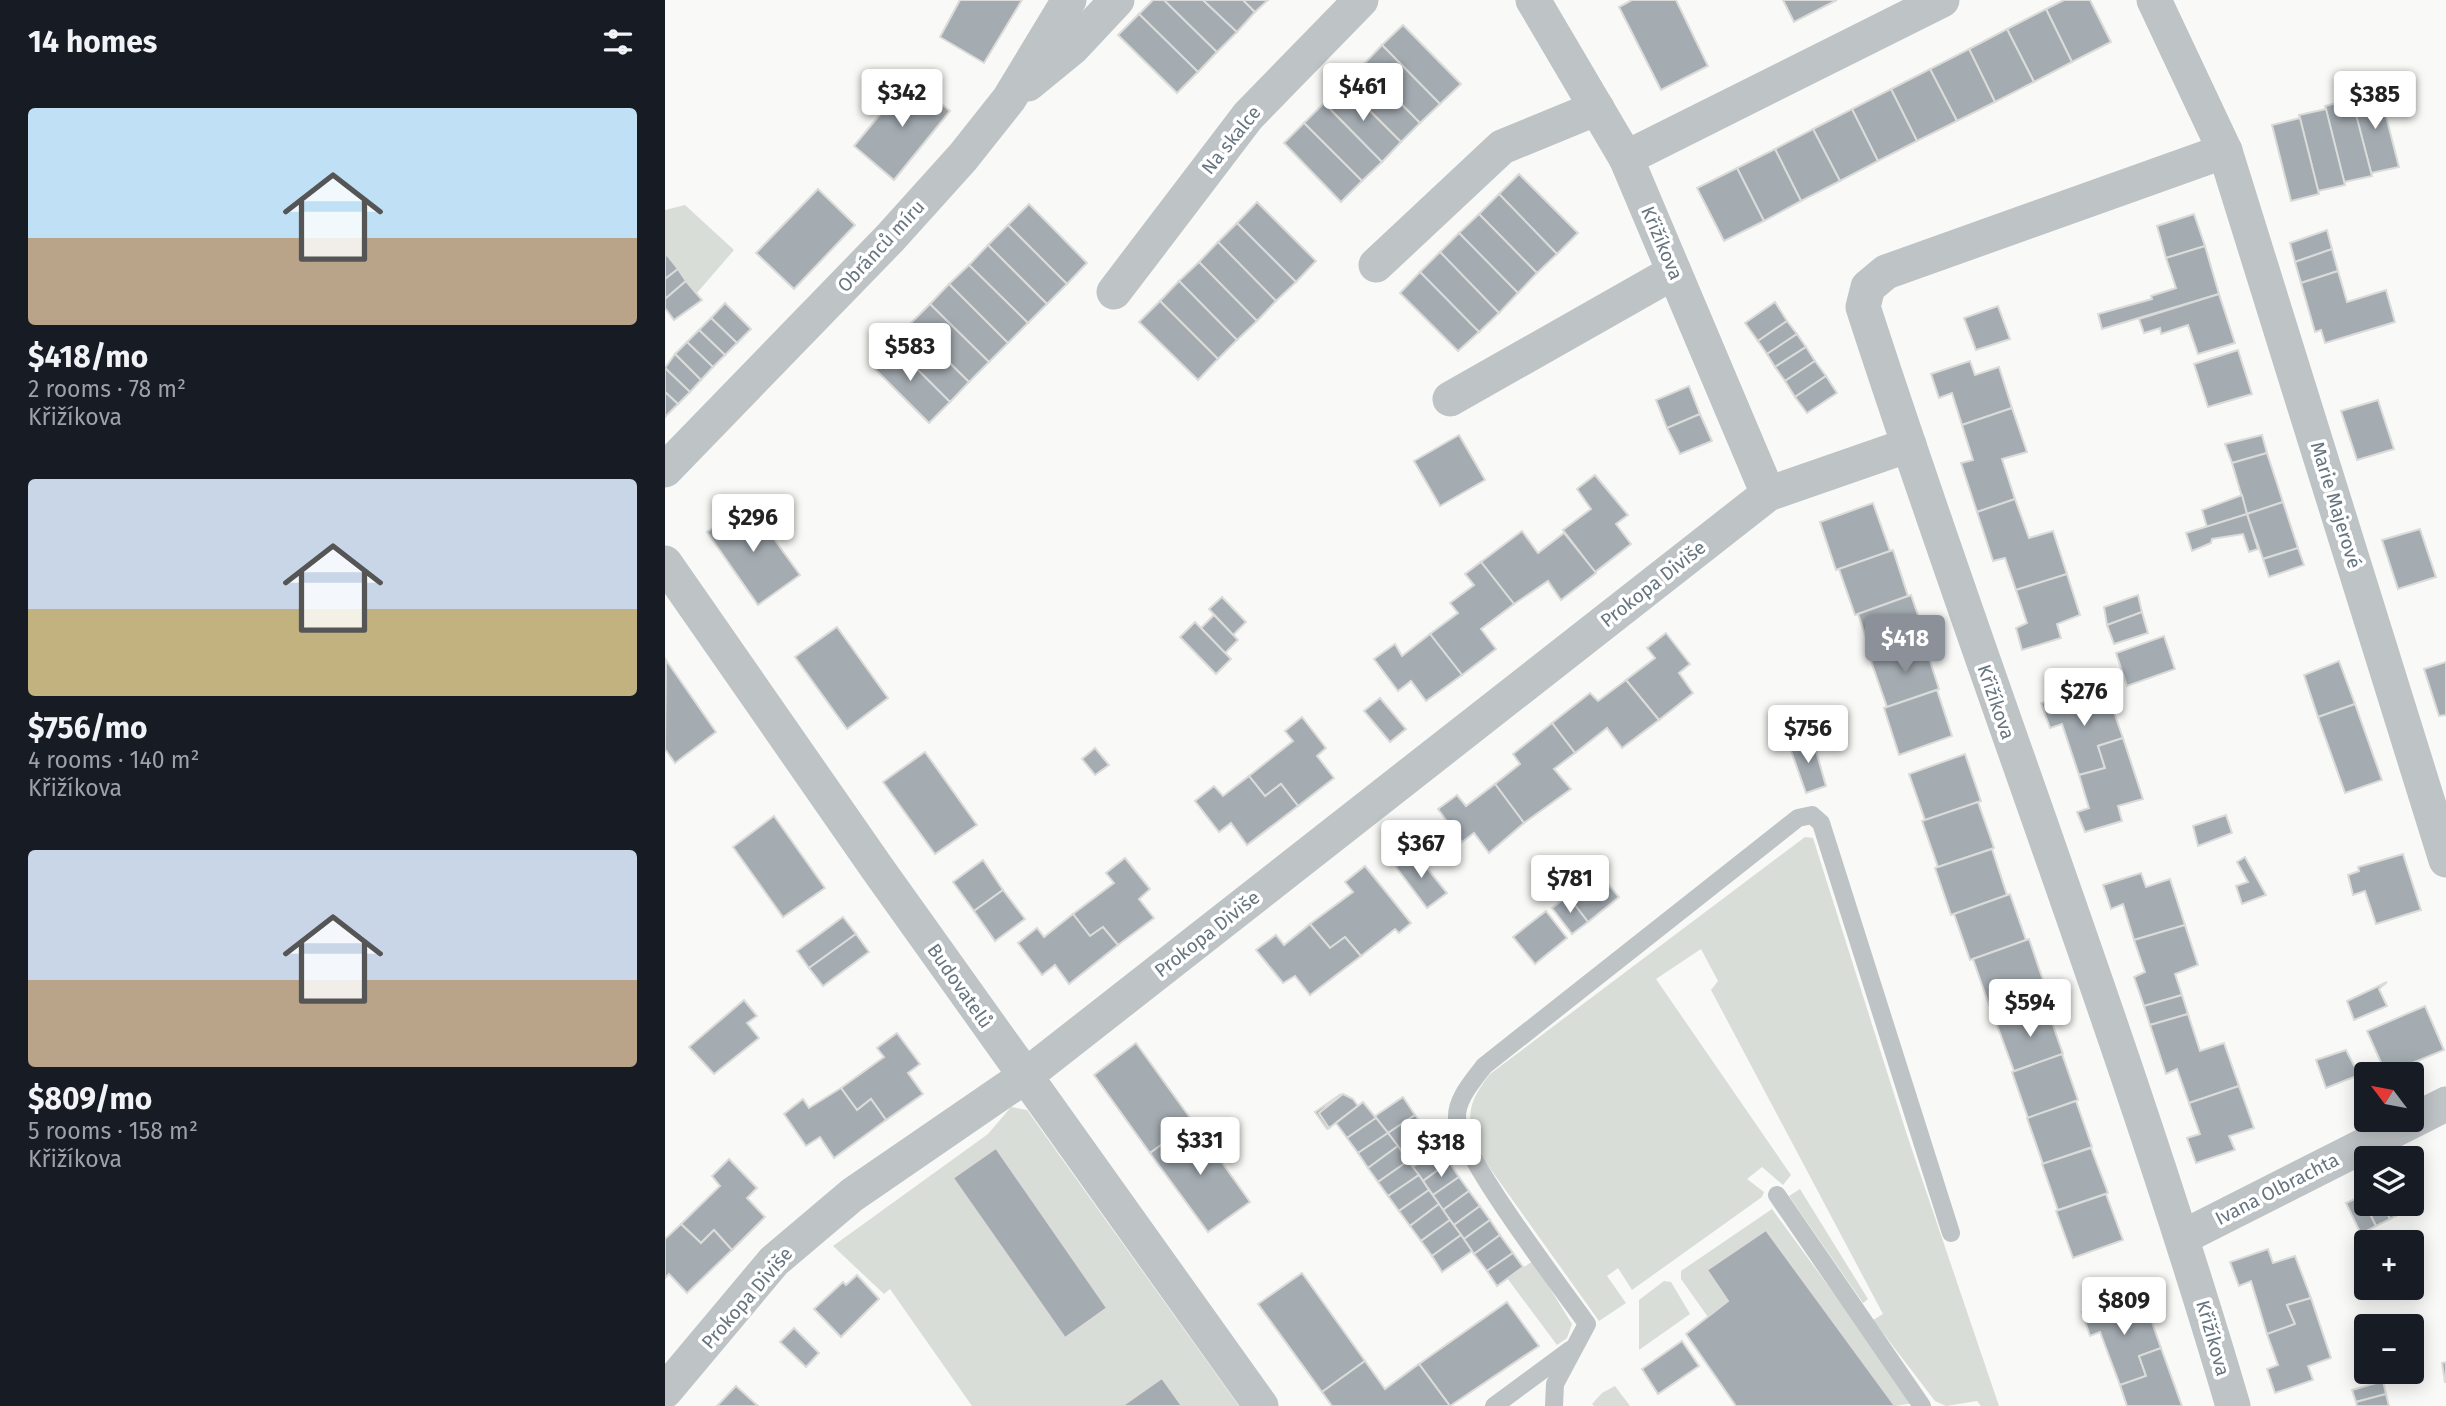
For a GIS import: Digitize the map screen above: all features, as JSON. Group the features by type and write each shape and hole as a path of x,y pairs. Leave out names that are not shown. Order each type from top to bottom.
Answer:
{"street":[{"name":"Obránců míru","path":"665,470 890,238 963,157 1009,99 1069,0"},
{"path":"1009,99 1072,48 1117,0"},
{"name":"Na skalce","path":"1114,292 1248,116 1361,0"},
{"name":"Křižíkova","path":"1533,0 1626,158 1767,494"},
{"path":"1626,158 1942,0"},
{"name":"Marie Majerové","path":"2154,0 2225,150 2446,860"},
{"path":"1376,265 1502,147 1597,108"},
{"name":"Křižíkova","path":"2225,150 1886,272 1868,287 1863,307 2183,1237 2233,1406"},
{"path":"1450,399 1674,272"},
{"path":"1767,494 1909,445"},
{"name":"Prokopa Diviše","path":"665,1391 774,1261 852,1195 1024,1077 1767,494"},
{"name":"Budovatelů","path":"665,563 1024,1077 1261,1406"},
{"name":"Ivana Olbrachta","path":"2183,1237 2446,1104"}],"lane":[{"path":"1555,1406 1555,1384 1587,1324 1470,1156 1457,1117 1462,1098 1484,1066 1798,818 1812,815 1821,823 1951,1233"},
{"path":"1777,1195 1922,1406"},
{"path":"1494,1406 1573,1348"}],"shaded area":[{"path":"685,205 734,250 696,294 665,299 665,210"},
{"path":"1805,837 1813,838 1907,1135 1999,1406 1981,1406 1977,1401 1946,1406 1935,1401 1873,1320 1883,1314 1711,990 1718,981 1701,949 1656,979 1791,1175 1783,1185 1762,1167 1747,1179 1764,1192 1762,1197 1632,1290 1618,1268 1607,1276 1626,1303 1599,1321 1479,1153 1470,1120 1471,1111 1477,1094 1490,1074"},
{"path":"1011,1107 1027,1110 1239,1406 972,1406 890,1289 884,1294 833,1246 988,1134"},
{"path":"1800,1189 1868,1299 1863,1303 1789,1196"},
{"path":"1772,1209 1914,1403 1895,1406 1767,1230 1708,1270 1728,1301 1708,1317 1681,1279 1681,1271"},
{"path":"1533,1261 1572,1324 1567,1338 1557,1345 1507,1278"},
{"path":"1664,1281 1671,1282 1690,1314 1639,1350 1639,1300"},
{"path":"1615,1386 1630,1406 1592,1404 1602,1393"}],"building":[{"path":"960,0 1022,0 984,63 940,37"},
{"path":"1153,0 1164,0 1217,52 1198,72 1139,14"},
{"path":"1164,0 1203,0 1237,32 1217,52"},
{"path":"1203,0 1243,0 1255,12 1237,32"},
{"path":"1243,0 1268,0 1255,12"},
{"path":"1632,0 1676,0 1708,66 1661,90 1619,7"},
{"path":"1783,0 1837,0 1794,22"},
{"path":"2064,0 2090,0 2111,42 2072,62 2046,9"},
{"path":"2046,9 2072,62 2034,82 2007,29"},
{"path":"1139,14 1198,72 1177,93 1118,35"},
{"path":"1403,25 1461,84 1440,104 1382,45"},
{"path":"2007,29 2034,82 1995,102 1969,49"},
{"path":"1382,45 1440,104 1420,123 1363,65"},
{"path":"1969,49 1995,102 1957,121 1930,69"},
{"path":"1363,65 1420,123 1401,142 1343,84"},
{"path":"1930,69 1957,121 1917,141 1891,89"},
{"path":"910,78 950,111 894,180 854,146"},
{"path":"1343,84 1401,142 1382,162 1324,103"},
{"path":"1891,89 1917,141 1878,161 1852,109"},
{"path":"2379,89 2399,167 2371,173 2351,96"},
{"path":"2352,99 2372,176 2344,182 2325,106"},
{"path":"1324,103 1382,162 1362,181 1304,123"},
{"path":"1852,109 1878,161 1840,181 1813,129"},
{"path":"2326,109 2345,185 2318,191 2299,115"},
{"path":"2300,118 2319,194 2291,201 2272,125"},
{"path":"1304,123 1362,181 1341,202 1284,143"},
{"path":"1813,129 1840,181 1801,201 1775,149"},
{"path":"1775,149 1801,201 1764,221 1737,168"},
{"path":"1737,168 1764,221 1724,241 1697,188"},
{"path":"1519,174 1578,233 1557,254 1499,194"},
{"path":"818,189 855,225 794,289 756,253"},
{"path":"1499,194 1557,254 1537,273 1479,214"},
{"path":"1257,202 1316,261 1296,282 1237,223"},
{"path":"1029,204 1087,263 1067,284 1008,225"},
{"path":"1479,214 1537,273 1518,293 1459,233"},
{"path":"2194,214 2205,246 2166,258 2157,226"},
{"path":"1237,223 1296,282 1276,301 1218,242"},
{"path":"1008,225 1067,284 1047,304 988,245"},
{"path":"2327,230 2332,249 2295,262 2290,243"},
{"path":"1459,233 1518,293 1499,313 1440,252"},
{"path":"1218,242 1276,301 1257,321 1199,262"},
{"path":"988,245 1047,304 1028,323 969,265"},
{"path":"2205,246 2219,294 2102,329 2098,314 2152,299 2151,296 2176,288 2166,258"},
{"path":"2332,249 2338,271 2301,283 2295,262"},
{"path":"1440,252 1499,313 1479,332 1420,272"},
{"path":"667,255 678,269 665,279 665,256"},
{"path":"1199,262 1257,321 1237,340 1179,281"},
{"path":"969,265 1028,323 1008,343 949,284"},
{"path":"678,269 686,281 665,299 665,279"},
{"path":"2338,271 2347,302 2386,290 2395,322 2325,343 2321,330 2315,332 2301,283"},
{"path":"1420,272 1479,332 1458,351 1400,293"},
{"path":"686,281 702,300 674,320 665,308 665,299"},
{"path":"1179,281 1237,340 1218,359 1160,301"},
{"path":"949,284 1008,343 989,362 930,304"},
{"path":"2219,294 2235,343 2198,354 2188,325 2161,334 2160,328 2144,333 2139,319"},
{"path":"1160,301 1218,359 1198,380 1139,322"},
{"path":"1775,302 1787,321 1758,341 1745,323"},
{"path":"725,303 751,329 737,343 711,318"},
{"path":"930,304 989,362 969,382 910,324"},
{"path":"1998,306 2010,339 1976,350 1964,318"},
{"path":"711,318 737,343 725,355 699,330"},
{"path":"1787,321 1797,334 1767,354 1758,341"},
{"path":"910,324 969,382 950,402 891,343"},
{"path":"699,330 725,355 713,367 687,342"},
{"path":"1797,334 1806,347 1775,367 1767,354"},
{"path":"687,342 713,367 701,380 675,354"},
{"path":"891,343 950,402 929,423 870,364"},
{"path":"1806,347 1815,361 1785,381 1775,367"},
{"path":"2238,350 2252,394 2208,407 2194,364"},
{"path":"675,354 701,380 690,392 665,368"},
{"path":"1815,361 1826,376 1795,397 1785,381"},
{"path":"1970,361 1975,375 1999,367 2012,408 1962,425 1952,393 1939,398 1931,374"},
{"path":"665,368 690,392 678,404 665,392"},
{"path":"1826,376 1837,393 1807,413 1795,397"},
{"path":"1689,386 1700,414 1667,428 1656,400"},
{"path":"665,392 678,404 665,417"},
{"path":"2378,400 2394,449 2357,460 2341,411"},
{"path":"2012,408 2027,452 2002,459 2015,499 1977,512 1961,463 1973,460 1962,425"},
{"path":"1700,414 1712,441 1680,454 1667,428"},
{"path":"1459,435 1485,480 1440,506 1414,461"},
{"path":"2262,435 2267,453 2232,463 2225,444"},
{"path":"2267,453 2283,502 2247,514 2232,463"},
{"path":"1595,475 1628,515 1616,524 1631,544 1595,572 1563,530 1591,509 1577,489"},
{"path":"2242,495 2247,514 2207,527 2202,510"},
{"path":"2015,499 2029,538 2053,531 2067,574 2016,590 2005,558 1993,561 1977,512"},
{"path":"2283,502 2298,548 2263,559 2247,514"},
{"path":"748,503 800,575 758,605 707,532"},
{"path":"1873,503 1890,551 1836,570 1820,522"},
{"path":"2247,514 2258,549 2249,552 2243,534 2212,539 2211,543 2192,551 2186,533"},
{"path":"2420,529 2436,577 2398,589 2382,540"},
{"path":"1522,531 1538,553 1564,533 1596,573 1561,600 1548,581 1514,604 1481,562"},
{"path":"2298,548 2304,565 2269,577 2263,559"},
{"path":"1893,550 1908,596 1855,615 1839,569"},
{"path":"1481,562 1514,604 1481,629 1496,649 1462,675 1430,634 1458,613 1450,603 1474,585 1465,574"},
{"path":"2067,574 2080,615 2057,624 2061,638 2022,650 2016,628 2027,623 2016,590"},
{"path":"1911,595 1927,641 1874,660 1858,614"},
{"path":"2138,595 2142,612 2107,625 2104,607"},
{"path":"1222,597 1246,622 1233,635 1209,609"},
{"path":"2142,612 2148,633 2114,644 2107,625"},
{"path":"1214,615 1238,640 1225,653 1201,628"},
{"path":"1195,622 1231,659 1216,674 1180,637"},
{"path":"837,627 888,698 847,729 795,657"},
{"path":"1666,633 1690,664 1679,673 1693,693 1659,720 1626,680 1655,658 1647,648"},
{"path":"1430,634 1462,675 1426,701 1411,681 1398,691 1374,659 1395,644 1402,656"},
{"path":"2164,636 2175,669 2127,686 2116,653"},
{"path":"1924,642 1939,689 1887,707 1871,661"},
{"path":"666,660 716,732 675,763 665,749"},
{"path":"2339,661 2355,704 2318,717 2304,675"},
{"path":"2446,662 2446,715 2439,716 2424,669"},
{"path":"1626,680 1659,720 1622,748 1607,728 1575,753 1552,723 1590,693 1598,701"},
{"path":"1937,690 1952,736 1899,755 1884,708"},
{"path":"2080,690 2085,706 2109,698 2123,738 2098,746 2105,768 2079,775 2062,724 2050,728 2041,703"},
{"path":"1380,698 1406,729 1390,742 1364,711"},
{"path":"2355,704 2382,780 2345,793 2318,717"},
{"path":"1302,717 1326,748 1317,756 1334,778 1298,806 1281,784 1265,796 1249,776 1293,741 1285,731"},
{"path":"1552,723 1575,753 1554,769 1571,789 1524,823 1495,784 1520,764 1513,754"},
{"path":"1812,737 1826,786 1806,793 1789,745"},
{"path":"2123,738 2143,799 2118,806 2122,821 2085,832 2077,812 2089,808 2079,775 2105,768 2098,746"},
{"path":"1095,748 1109,765 1095,775 1082,759"},
{"path":"925,752 977,825 935,854 883,782"},
{"path":"1965,754 1981,801 1925,820 1909,774"},
{"path":"1249,776 1265,796 1281,784 1298,806 1247,845 1231,823 1219,832 1195,801 1214,786 1223,796"},
{"path":"1495,784 1524,823 1489,853 1474,833 1462,842 1438,809 1457,795 1466,806"},
{"path":"1978,802 1994,848 1938,867 1922,821"},
{"path":"2226,815 2232,833 2198,846 2193,826"},
{"path":"774,816 825,888 783,917 733,847"},
{"path":"1992,849 2007,895 1951,915 1935,868"},
{"path":"1414,852 1447,893 1427,908 1396,867"},
{"path":"2403,854 2421,910 2376,924 2365,891 2353,895 2348,875 2359,871 2358,867"},
{"path":"2245,857 2266,895 2242,904 2236,886 2248,882 2237,862"},
{"path":"1125,858 1150,889 1139,899 1154,918 1118,945 1103,927 1090,936 1073,914 1114,883 1106,873"},
{"path":"983,860 1003,890 974,911 953,882"},
{"path":"1365,866 1411,923 1399,933 1395,929 1361,956 1345,937 1330,948 1310,924 1353,892 1345,882"},
{"path":"1598,872 1619,897 1588,922 1568,896"},
{"path":"2141,873 2146,887 2170,879 2185,925 2134,940 2123,904 2111,909 2103,885"},
{"path":"1003,890 1025,919 995,941 974,911"},
{"path":"2010,894 2026,940 1970,960 1954,914"},
{"path":"1568,896 1588,922 1572,934 1552,908"},
{"path":"1546,911 1567,938 1535,964 1513,937"},
{"path":"1073,914 1090,936 1103,927 1118,945 1069,984 1055,965 1042,975 1018,943 1037,928 1044,937"},
{"path":"843,917 856,934 809,968 797,951"},
{"path":"1310,924 1330,948 1345,937 1361,956 1310,995 1295,976 1283,983 1256,950 1276,935 1284,945"},
{"path":"2185,925 2198,965 2175,974 2182,995 2144,1006 2134,977 2145,972 2134,940"},
{"path":"856,934 869,952 823,986 809,968"},
{"path":"2029,939 2045,986 1989,1005 1973,959"},
{"path":"2387,982 2379,989 2387,1006 2354,1020 2347,1001"},
{"path":"2182,995 2188,1014 2150,1025 2144,1006"},
{"path":"744,1000 757,1016 747,1023 759,1038 714,1074 689,1047"},
{"path":"2425,1006 2444,1050 2415,1062 2381,1062 2367,1031"},
{"path":"2047,1008 2063,1054 2014,1071 1997,1025"},
{"path":"2188,1014 2200,1051 2224,1043 2239,1086 2189,1103 2177,1069 2166,1074 2150,1025"},
{"path":"897,1033 920,1064 908,1073 923,1094 886,1120 871,1099 857,1110 841,1088 884,1057 877,1048"},
{"path":"1136,1043 1193,1122 1150,1153 1094,1075"},
{"path":"2346,1050 2354,1065 2354,1077 2326,1088 2316,1060"},
{"path":"2062,1054 2078,1100 2028,1118 2012,1072"},
{"path":"2239,1086 2254,1128 2229,1136 2235,1150 2196,1163 2187,1138 2200,1134 2189,1103"},
{"path":"841,1088 857,1110 871,1099 886,1120 834,1158 820,1137 806,1146 784,1114 803,1099 809,1108"},
{"path":"1341,1094 1319,1113 1329,1128 1327,1129 1315,1112"},
{"path":"1343,1094 1353,1099 1358,1106 1329,1128 1319,1113"},
{"path":"1403,1097 1415,1115 1388,1133 1375,1116"},
{"path":"2076,1101 2092,1147 2043,1164 2027,1118"},
{"path":"1363,1102 1376,1118 1347,1138 1336,1123"},
{"path":"1415,1115 1429,1133 1402,1152 1388,1133"},
{"path":"1376,1118 1388,1133 1358,1153 1347,1138"},
{"path":"1193,1122 1250,1202 1208,1232 1150,1153"},
{"path":"1388,1133 1398,1146 1368,1168 1358,1153"},
{"path":"1429,1133 1439,1148 1413,1167 1402,1152"},
{"path":"1398,1146 1408,1161 1378,1182 1368,1168"},
{"path":"996,1148 1107,1308 1065,1338 953,1178"},
{"path":"1439,1148 1449,1162 1423,1181 1413,1167"},
{"path":"2091,1148 2108,1193 2058,1210 2042,1164"},
{"path":"729,1159 757,1188 747,1198 765,1217 732,1250 714,1230 701,1243 681,1224 720,1186 712,1176"},
{"path":"1408,1161 1419,1175 1388,1196 1378,1182"},
{"path":"1449,1162 1459,1177 1433,1195 1423,1181"},
{"path":"1419,1175 1429,1190 1399,1211 1388,1196"},
{"path":"1459,1177 1469,1191 1443,1210 1433,1195"},
{"path":"1429,1190 1439,1204 1410,1226 1399,1211"},
{"path":"1469,1191 1480,1206 1454,1225 1443,1210"},
{"path":"2106,1194 2123,1240 2073,1258 2056,1211"},
{"path":"2354,1199 2354,1216 2371,1216 2376,1226 2368,1230 2359,1230 2346,1203"},
{"path":"1439,1204 1450,1220 1421,1241 1410,1226"},
{"path":"1480,1206 1490,1220 1464,1239 1454,1225"},
{"path":"2371,1216 2389,1216 2390,1219 2376,1226"},
{"path":"1450,1220 1461,1235 1432,1256 1421,1241"},
{"path":"1490,1220 1500,1235 1474,1254 1464,1239"},
{"path":"681,1224 701,1243 714,1230 732,1250 687,1293 669,1274 665,1278 665,1239"},
{"path":"1766,1230 1895,1406 1736,1406 1686,1334 1728,1301 1707,1270"},
{"path":"1461,1235 1472,1251 1442,1272 1432,1256"},
{"path":"1500,1235 1513,1253 1487,1271 1474,1254"},
{"path":"2268,1249 2273,1263 2295,1256 2311,1298 2287,1305 2295,1324 2267,1334 2251,1281 2239,1286 2230,1262"},
{"path":"1513,1253 1523,1267 1497,1286 1487,1271"},
{"path":"1302,1273 1365,1361 1322,1392 1258,1304"},
{"path":"857,1275 879,1299 841,1337 814,1309 843,1282 846,1285"},
{"path":"2311,1298 2331,1358 2308,1366 2313,1380 2275,1393 2267,1369 2278,1365 2267,1334 2295,1324 2287,1305"},
{"path":"2119,1300 2125,1313 2146,1305 2161,1348 2139,1356 2146,1376 2120,1385 2100,1332 2090,1336 2082,1312"},
{"path":"1507,1302 1539,1346 1450,1406 1419,1364"},
{"path":"794,1328 819,1353 806,1367 780,1342"},
{"path":"1682,1341 1699,1366 1658,1394 1642,1369"},
{"path":"2161,1348 2182,1406 2127,1406 2120,1385 2146,1376 2139,1356"},
{"path":"1365,1361 1385,1389 1419,1364 1450,1406 1332,1406 1322,1392"},
{"path":"2446,1362 2446,1382 2445,1382 2442,1363"},
{"path":"1162,1378 1182,1406 1122,1406"},
{"path":"2384,1384 2386,1394 2356,1402 2352,1390"},
{"path":"736,1386 758,1406 717,1406"},
{"path":"2386,1394 2389,1406 2357,1406 2356,1402"}]}
